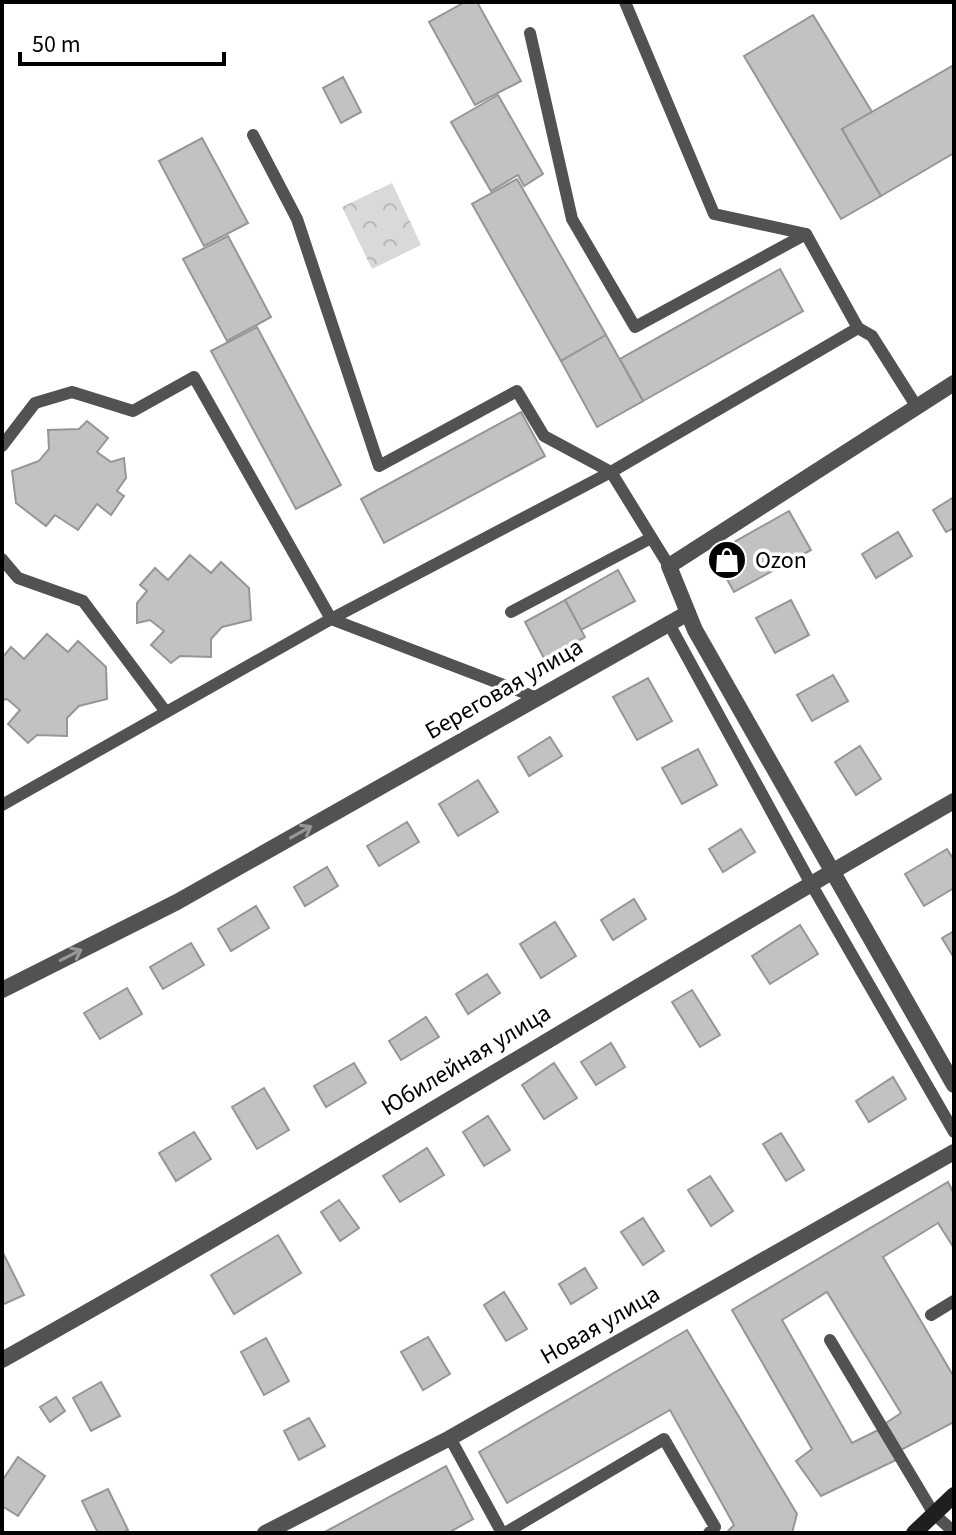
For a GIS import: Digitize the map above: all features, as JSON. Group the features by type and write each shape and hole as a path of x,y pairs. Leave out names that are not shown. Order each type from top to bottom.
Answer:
{"street":[{"path":"952,390 915,404 669,566 688,613 954,1085"},
{"name":"Береговая улица","path":"2,990 177,902 688,613"},
{"name":"Юбилейная улица","path":"2,1360 148,1278 810,882 954,801"},
{"name":"Новая улица","path":"265,1533 450,1438 954,1152"},
{"path":"914,1533 954,1495"}],"lane":[{"path":"625,2 714,214 806,234 858,328 872,336 915,404"},
{"path":"530,33 572,219 635,327 806,234"},
{"path":"253,135 297,219 379,466 517,391 544,436 611,472 669,566"},
{"path":"2,805 331,619 611,472 858,328"},
{"path":"2,446 35,403 72,392 133,411 194,377 331,619 538,698"},
{"path":"511,612 651,538"},
{"path":"2,559 18,578 83,601 166,712"},
{"path":"668,622 810,882 954,1132"},
{"path":"931,1315 954,1301"},
{"path":"830,1340 934,1514 954,1532"},
{"path":"450,1438 504,1533 664,1439 715,1527 709,1533"}],"green space":[{"path":"392,183 421,245 372,269 342,207"}],"building":[{"path":"465,2 477,2 521,81 475,105 429,22"},
{"path":"813,15 872,112 842,129 881,196 841,219 744,56"},
{"path":"954,65 954,153 881,196 842,129"},
{"path":"343,77 361,112 341,123 323,88"},
{"path":"498,95 543,174 524,186 518,175 491,191 451,122"},
{"path":"202,138 248,223 204,246 159,161"},
{"path":"517,179 606,335 561,361 472,204"},
{"path":"228,236 271,317 227,341 183,259"},
{"path":"780,269 803,311 643,401 620,359"},
{"path":"257,327 341,485 296,509 211,351"},
{"path":"606,335 643,401 597,427 561,361"},
{"path":"521,412 545,456 384,543 361,499"},
{"path":"87,421 108,438 97,452 111,462 124,458 126,478 117,491 124,496 111,515 97,504 78,530 55,515 46,526 16,503 12,471 39,461 49,449 48,430 79,429"},
{"path":"954,497 954,528 946,532 933,510"},
{"path":"789,511 811,550 734,592 713,554"},
{"path":"898,532 912,556 876,578 862,554"},
{"path":"190,555 211,573 221,562 249,588 251,620 222,627 211,639 211,657 180,656 171,663 151,645 164,631 150,620 137,623 137,603 147,591 140,585 155,568 168,580"},
{"path":"618,570 635,601 581,630 565,600"},
{"path":"565,600 585,637 545,660 525,622"},
{"path":"791,600 809,635 775,653 756,618"},
{"path":"47,634 68,652 78,641 106,667 107,699 79,706 67,718 67,736 37,735 28,743 8,724 20,710 7,699 2,700 2,658 11,647 24,659"},
{"path":"833,675 848,701 812,721 797,695"},
{"path":"648,678 672,721 637,740 613,697"},
{"path":"550,737 562,756 529,776 518,757"},
{"path":"860,746 881,779 856,795 835,762"},
{"path":"698,749 717,785 682,804 662,768"},
{"path":"478,780 498,812 458,836 439,804"},
{"path":"407,822 419,842 379,866 367,846"},
{"path":"741,829 755,852 723,872 709,849"},
{"path":"947,849 954,860 954,888 924,906 905,874"},
{"path":"327,867 338,886 305,906 294,887"},
{"path":"634,899 646,919 613,940 601,920"},
{"path":"256,906 269,928 231,951 218,929"},
{"path":"555,922 576,956 541,978 520,944"},
{"path":"800,925 818,954 770,984 752,956"},
{"path":"954,931 954,958 942,938"},
{"path":"191,943 204,965 163,989 150,967"},
{"path":"487,974 500,993 468,1014 456,994"},
{"path":"127,988 142,1014 100,1039 84,1013"},
{"path":"692,990 720,1035 700,1047 672,1002"},
{"path":"426,1017 439,1037 401,1060 389,1041"},
{"path":"611,1043 625,1067 596,1085 581,1062"},
{"path":"354,1063 366,1083 326,1107 314,1086"},
{"path":"554,1063 577,1098 544,1119 522,1085"},
{"path":"893,1077 906,1099 869,1122 856,1101"},
{"path":"264,1088 289,1130 257,1149 232,1107"},
{"path":"488,1116 510,1150 484,1166 463,1132"},
{"path":"194,1132 211,1159 176,1181 159,1153"},
{"path":"781,1133 804,1170 786,1181 763,1144"},
{"path":"427,1148 444,1175 400,1202 383,1176"},
{"path":"710,1176 733,1211 711,1226 688,1190"},
{"path":"948,1182 954,1194 954,1248 938,1223 883,1257 954,1377 954,1422 901,1450 883,1425 901,1413 827,1292 782,1320 852,1443 878,1430 896,1460 821,1496 796,1461 812,1449 732,1310"},
{"path":"339,1200 359,1228 340,1241 321,1212"},
{"path":"643,1218 664,1251 643,1265 621,1232"},
{"path":"278,1235 301,1273 234,1314 211,1275"},
{"path":"2,1254 24,1295 2,1305"},
{"path":"585,1268 597,1288 571,1304 559,1284"},
{"path":"504,1292 527,1329 506,1341 484,1305"},
{"path":"687,1330 797,1514 792,1533 726,1533 734,1525 670,1410 507,1503 479,1452"},
{"path":"428,1337 450,1374 423,1390 401,1352"},
{"path":"266,1338 289,1381 264,1395 241,1352"},
{"path":"101,1382 120,1416 91,1431 73,1398"},
{"path":"56,1397 65,1411 50,1422 40,1407"},
{"path":"309,1418 325,1446 299,1460 284,1431"},
{"path":"18,1457 45,1476 18,1516 2,1506 2,1481"},
{"path":"446,1466 473,1519 448,1533 323,1533"},
{"path":"108,1489 128,1530 122,1533 98,1533 82,1501"}],"place":[{"name":"Ozon","path":"727,560"}]}
